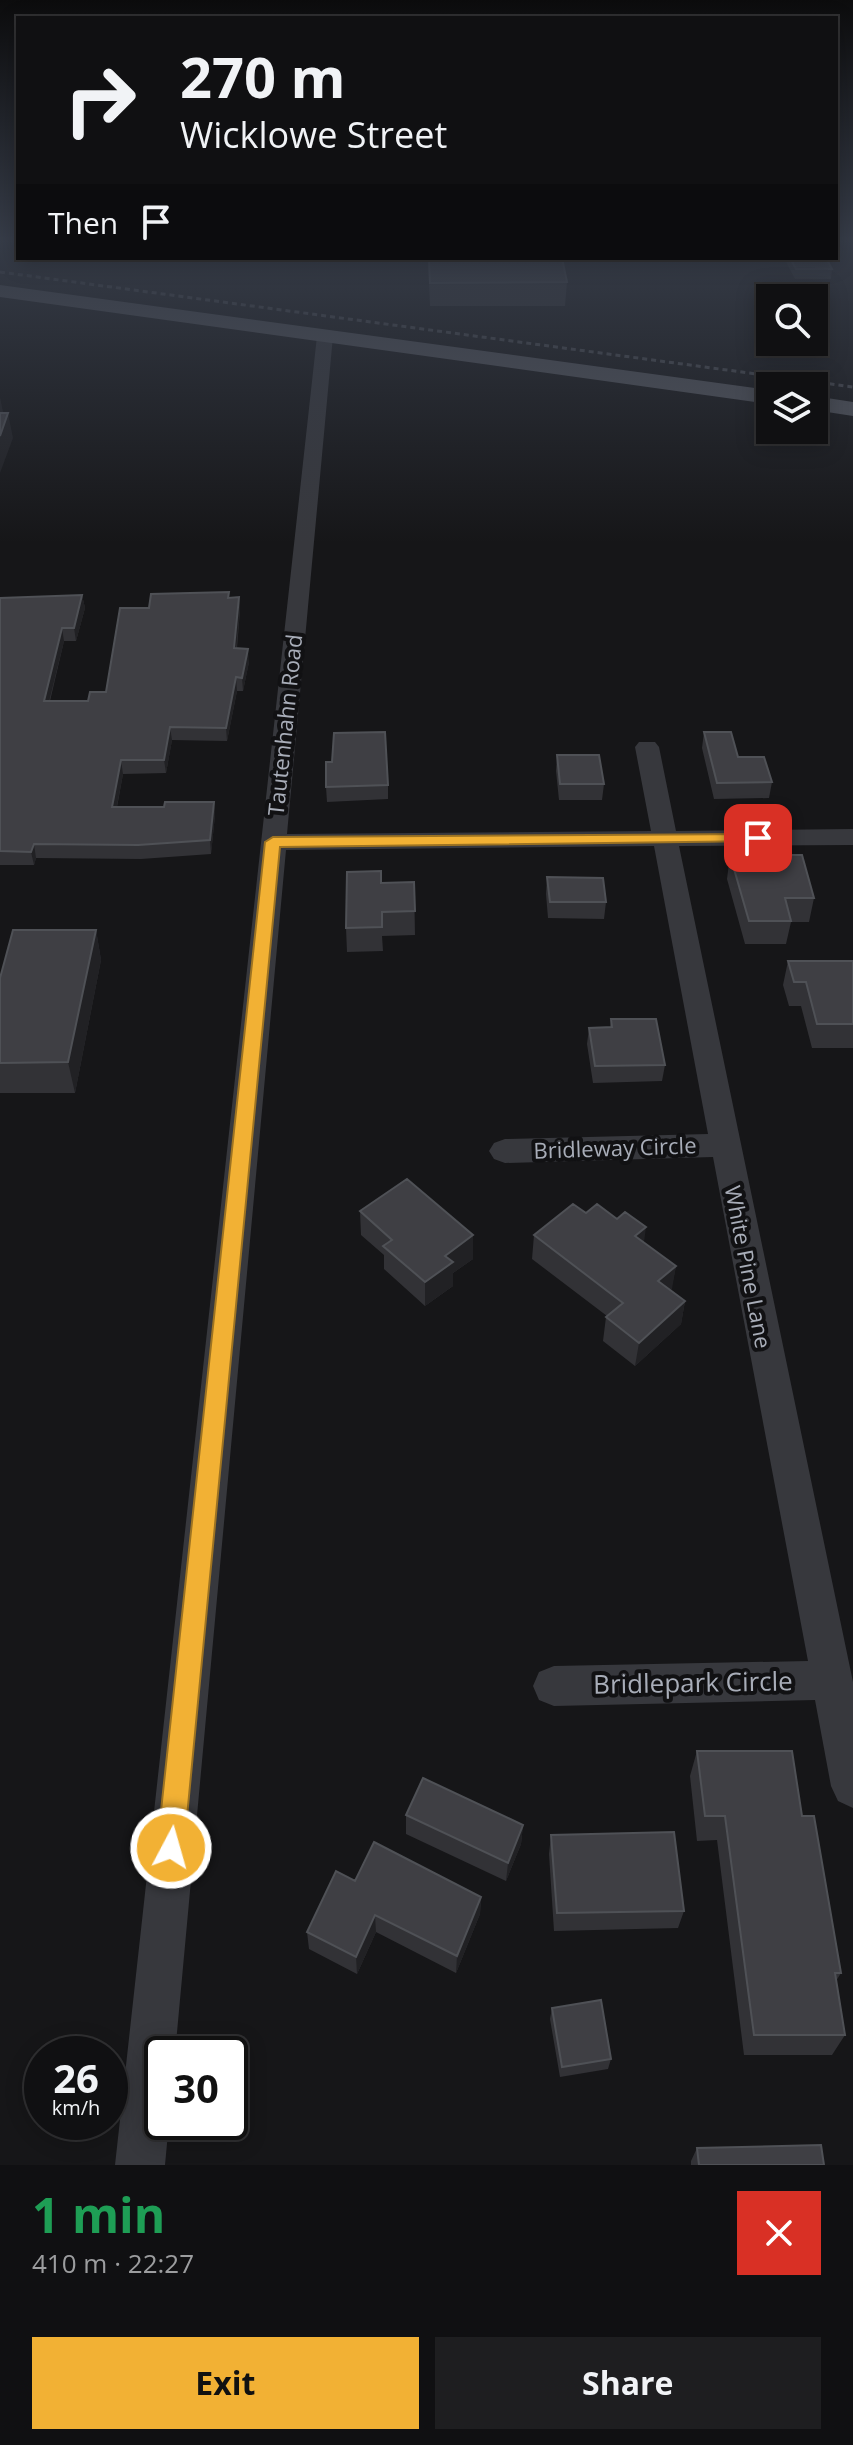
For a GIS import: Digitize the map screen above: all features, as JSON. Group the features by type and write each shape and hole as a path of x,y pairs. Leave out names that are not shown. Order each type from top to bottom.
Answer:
{"main road":[{"path":"362,341 756,395"},
{"path":"828,405 853,409"}],"street":[{"name":"Tautenhahn Road","path":"140,2165 324,341"},
{"name":"White Pine Lane","path":"647,747 853,1786"},
{"path":"273,842 853,837"},
{"name":"Bridleway Circle","path":"505,1151 724,1145"},
{"name":"Bridlepark Circle","path":"554,1686 831,1680"}],"building":[{"path":"0,413 8,413 0,436"},
{"path":"229,592 228,598 239,597 234,648 248,649 242,678 236,677 226,728 170,727 164,760 121,760 112,807 164,807 165,802 214,802 210,840 138,845 34,844 31,852 0,851 0,598 82,595 74,628 62,628 44,701 88,701 90,692 106,692 120,608 149,608 151,594"},
{"path":"385,732 388,785 326,787 326,762 332,762 334,733"},
{"path":"704,732 731,732 738,757 764,757 772,782 717,783"},
{"path":"557,755 599,755 604,784 560,784"},
{"path":"730,855 802,855 814,898 785,898 791,921 749,921"},
{"path":"381,871 381,883 414,882 415,911 382,912 382,927 346,928 347,872"},
{"path":"547,877 603,878 606,902 550,902"},
{"path":"13,930 96,930 68,1062 0,1063 0,978"},
{"path":"788,961 853,961 853,1024 817,1024 806,982 794,982"},
{"path":"611,1019 656,1019 665,1065 595,1066 589,1028 612,1027"},
{"path":"407,1179 473,1235 445,1256 453,1262 425,1282 383,1246 392,1240 360,1211"},
{"path":"573,1204 586,1213 597,1204 617,1219 625,1212 646,1227 635,1236 676,1266 658,1281 685,1301 639,1343 606,1317 623,1303 534,1235"},
{"path":"697,1751 792,1751 802,1816 814,1816 841,1973 835,1973 845,2035 754,2035 725,1816 705,1816"},
{"path":"423,1778 523,1825 508,1863 406,1815"},
{"path":"674,1832 684,1911 557,1913 551,1835"},
{"path":"374,1842 481,1897 457,1956 375,1915 356,1957 307,1932 336,1871 355,1881"},
{"path":"601,2000 611,2059 562,2067 552,2008"},
{"path":"821,2145 824,2165 699,2165 697,2148"}],"railway":[{"path":"512,341 853,387"}],"route":[{"path":"171,1848 273,842 758,838"}]}
